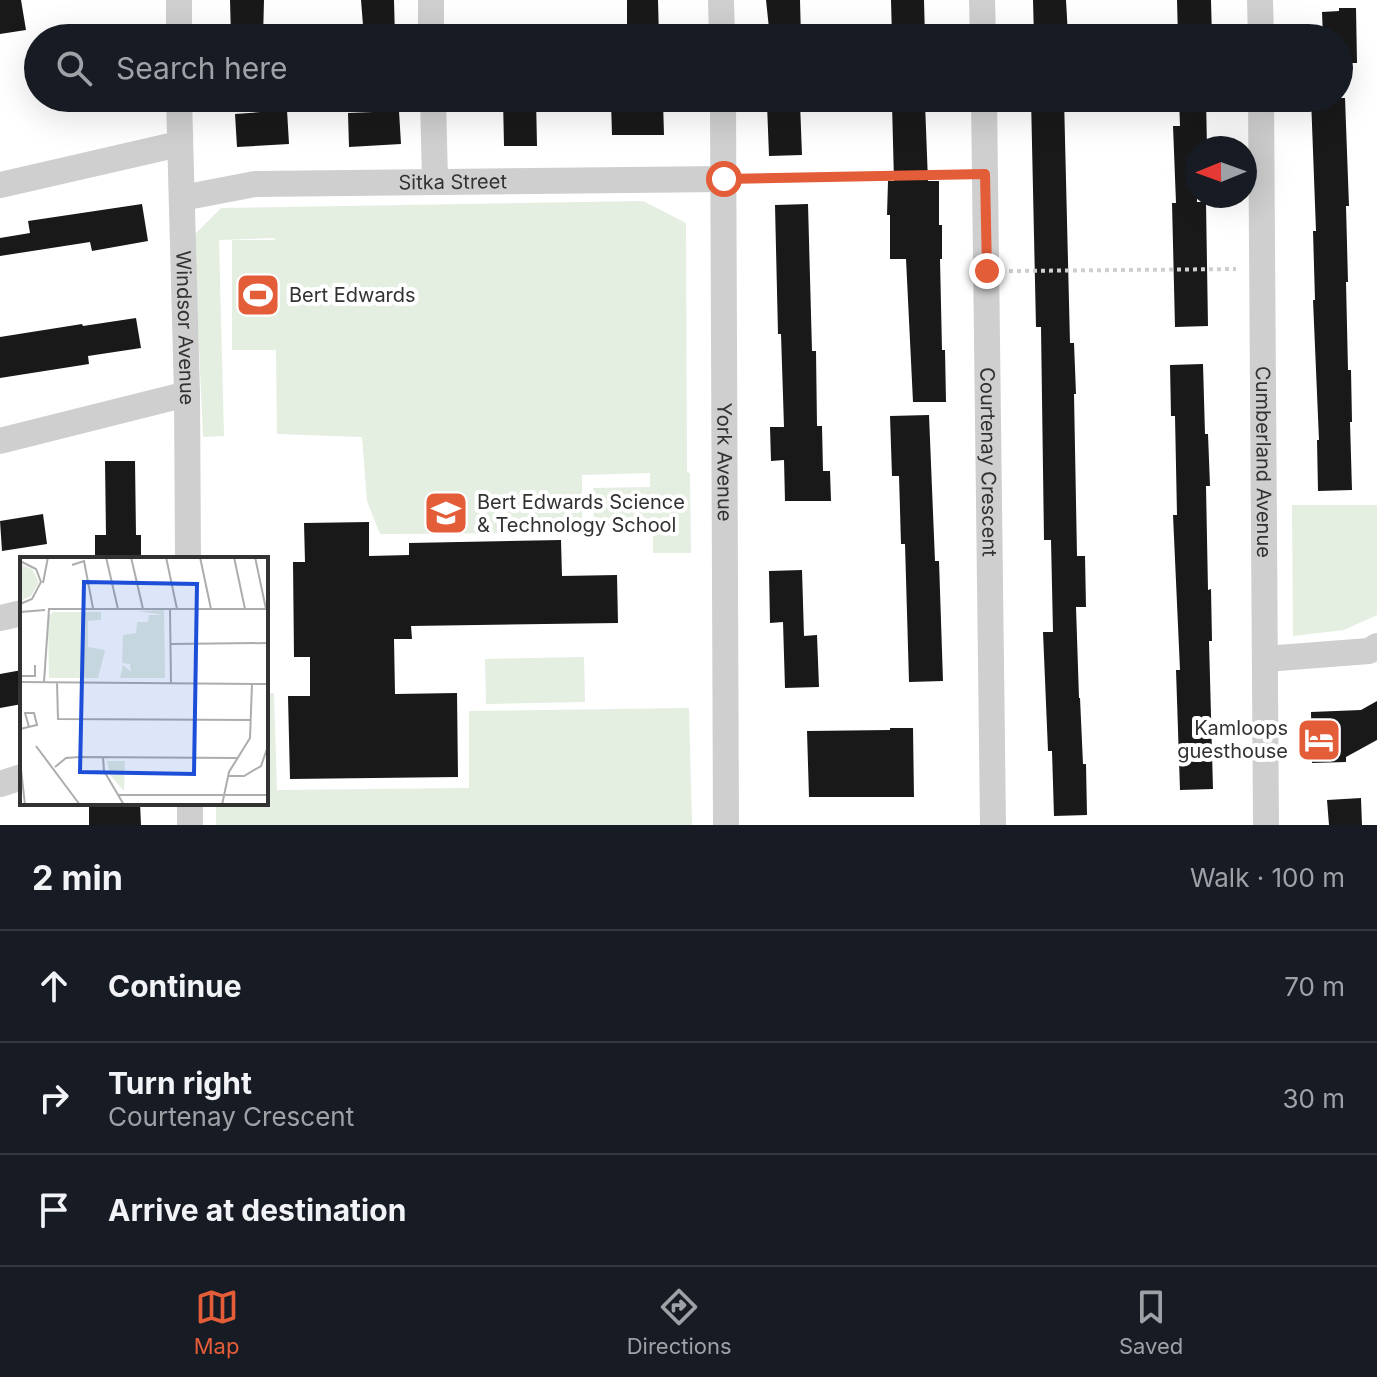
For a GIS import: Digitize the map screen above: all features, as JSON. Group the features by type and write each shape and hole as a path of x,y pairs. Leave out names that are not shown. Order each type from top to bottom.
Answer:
{"street":[{"path":"179,0 179,24"},
{"path":"431,0 431,24"},
{"path":"721,0 722,24"},
{"path":"982,0 983,24"},
{"path":"1260,0 1261,24"},
{"name":"Windsor Avenue","path":"179,112 188,557"},
{"path":"433,112 435,181"},
{"name":"York Avenue","path":"723,112 726,825"},
{"name":"Courtenay Crescent","path":"984,112 993,825"},
{"name":"Cumberland Avenue","path":"1261,112 1266,825"},
{"path":"0,185 179,144"},
{"name":"Sitka Street","path":"182,198 255,184 724,179"},
{"path":"0,441 187,394"},
{"path":"0,618 20,613"},
{"path":"1265,659 1369,651 1377,646"},
{"path":"0,784 20,778"}],"path":[{"path":"724,179 985,174"},
{"path":"987,271 1262,269"}],"shaded area":[{"path":"643,201 686,223 687,472 690,473 691,553 653,553 653,525 594,526 593,488 650,487 650,473 582,475 582,533 380,534 367,501 362,437 277,434 276,350 232,350 232,240 275,238 219,240 224,436 203,437 194,235 221,208"},
{"path":"1292,505 1377,505 1377,615 1344,630 1293,636"},
{"path":"584,657 585,702 486,704 485,659"},
{"path":"268,693 274,693 277,790 469,788 469,711 689,708 692,825 216,825 216,805 268,805"}],"building":[{"path":"0,0 21,0 24,30 0,34"},
{"path":"230,0 264,0 263,24 231,24"},
{"path":"361,0 394,0 395,24 363,24"},
{"path":"627,0 658,0 659,24 627,24"},
{"path":"766,0 800,0 801,24 769,24"},
{"path":"891,0 924,0 925,24 892,24"},
{"path":"1033,0 1066,0 1067,24 1034,24"},
{"path":"1177,0 1211,0 1212,24 1178,24"},
{"path":"1339,8 1356,8 1357,63 1353,63 1353,24 1322,24 1322,12 1339,11"},
{"path":"287,112 289,144 237,147 235,114"},
{"path":"399,112 401,144 349,147 348,113"},
{"path":"503,112 536,112 537,146 504,146"},
{"path":"611,112 663,112 664,135 612,135"},
{"path":"767,112 800,112 802,155 769,156"},
{"path":"892,112 925,112 928,181 939,181 946,402 913,402 906,259 890,259 888,181 894,181"},
{"path":"1031,112 1064,112 1070,343 1074,343 1076,394 1077,556 1085,556 1086,607 1076,607 1087,815 1054,816 1043,632 1053,632 1051,540 1044,540 1041,327 1036,327"},
{"path":"1180,112 1206,112 1207,136 1185,136 1185,208 1206,208 1208,326 1175,327 1173,126 1180,126"},
{"path":"1312,112 1346,112 1349,206 1346,206 1346,282 1348,370 1351,370 1352,490 1318,491 1313,300 1313,231 1316,231"},
{"path":"142,204 148,241 92,251 90,242 0,256 0,238 30,233 28,221"},
{"path":"808,204 817,426 822,426 823,471 830,471 831,501 785,501 784,460 771,461 770,427 784,427 775,205"},
{"path":"136,318 141,348 88,356 89,364 0,378 0,337"},
{"path":"1203,364 1210,486 1206,486 1208,590 1211,589 1212,641 1209,641 1213,789 1180,790 1176,670 1180,670 1173,515 1177,515 1175,416 1171,416 1170,365"},
{"path":"929,415 943,681 909,682 905,544 901,544 899,476 892,476 890,416"},
{"path":"105,461 135,461 136,535 141,535 141,557 95,557 95,535 106,535"},
{"path":"43,514 47,544 2,551 0,521"},
{"path":"369,522 369,556 409,555 409,543 561,540 562,576 617,575 618,623 411,626 412,639 394,639 395,694 457,693 458,777 290,779 288,696 310,696 310,657 294,657 293,562 305,562 304,523"},
{"path":"802,570 804,636 817,635 819,687 785,688 783,622 770,623 769,571"},
{"path":"20,670 20,704 0,708 0,674"},
{"path":"1377,701 1377,740 1346,757 1346,762 1312,763 1311,712 1361,710"},
{"path":"913,728 914,797 809,797 807,731"},
{"path":"1361,798 1362,825 1329,825 1327,800"},
{"path":"89,805 140,805 141,825 89,825"}],"place":[{"name":"Bert Edwards","path":"258,295"},
{"name":"Bert Edwards Science & Technology School","path":"446,513"},
{"name":"Kamloops guesthouse","path":"1319,740"}],"route":[{"path":"724,179 985,174 987,271"}]}
